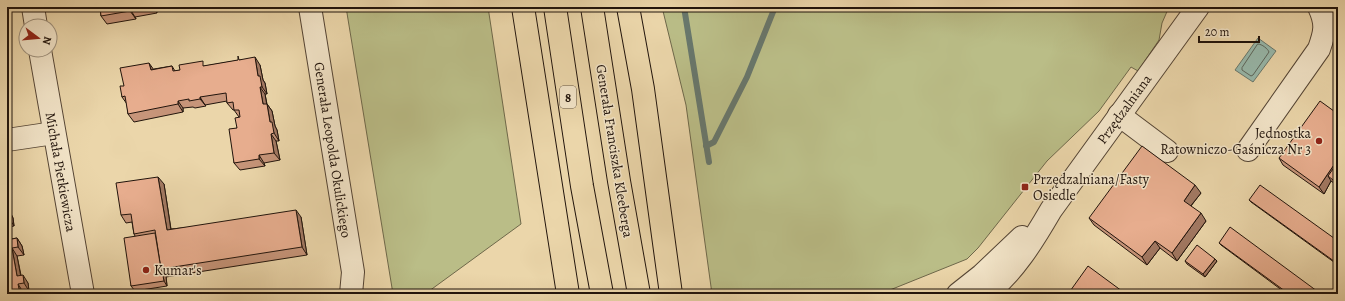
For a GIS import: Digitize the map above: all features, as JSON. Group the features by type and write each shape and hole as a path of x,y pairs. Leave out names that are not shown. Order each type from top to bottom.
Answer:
{"highway":[{"path":"523,7 568,294"},
{"name":"8","path":"554,7 582,186 602,294"},
{"name":"Generała Franciszka Kleeberga","path":"592,7 619,181 639,294"},
{"path":"628,7 643,89 671,294"}],"street":[{"path":"33,7 35,18"},
{"name":"Generała Leopolda Okulickiego","path":"310,7 353,272 351,294"},
{"name":"Przędzalniana","path":"986,294 999,282 1032,244 1051,210 1198,7"},
{"path":"1248,150 1319,49 1325,32 1324,18 1319,7"},
{"name":"Michała Pietkiewicza","path":"41,58 83,294"},
{"path":"1119,115 1167,151"},
{"path":"7,140 54,133"},
{"name":"Przędzalniana","path":"958,294 982,276 1051,210"}],"green space":[{"path":"346,7 488,7 521,224 425,294 393,294"},
{"path":"662,7 1169,7 1162,23 1159,40 1138,71 1131,67 1099,111 1047,161 978,248 967,259 880,294 712,294 686,105"}],"water":[{"path":"1258,38 1276,51 1253,82 1235,70"}],"building":[{"path":"100,7 144,7 101,16"},
{"path":"238,56 239,60 255,57 258,76 260,76 262,87 260,87 263,104 267,104 270,122 272,122 274,133 271,134 274,153 259,155 259,159 234,163 229,129 237,128 235,118 240,117 239,110 234,110 233,102 227,103 226,93 200,97 200,99 189,101 189,99 178,101 178,104 128,114 125,96 122,97 120,86 124,86 120,68 149,63 151,70 172,66 173,71 180,70 179,65 203,61 203,66 238,60"},
{"name":"Jednostka Ratowniczo-Gaśnicza Nr 3","path":"1320,101 1338,114 1338,159 1319,187 1279,158"},
{"path":"1142,146 1195,185 1184,201 1201,213 1172,253 1155,241 1142,257 1089,218"},
{"path":"1338,162 1338,184 1328,176"},
{"path":"158,177 167,230 296,210 302,247 161,269 155,230 134,234 131,214 121,215 116,183"},
{"path":"1260,185 1338,241 1338,264 1249,200"},
{"path":"7,210 9,218 7,219"},
{"path":"1230,227 1321,294 1289,294 1219,243"},
{"path":"155,233 164,281 131,286 124,238"},
{"path":"17,238 18,247 12,248 17,276 23,275 24,283 18,284 20,294 7,294 7,240"},
{"path":"1197,245 1215,259 1203,274 1185,261"},
{"path":"1088,266 1126,294 1068,294"}],"waterway":[{"path":"684,7 709,162"},
{"path":"706,146 714,142 747,77 775,7"}],"place":[{"name":"Jednostka Ratowniczo-Gaśnicza Nr 3","path":"1319,141"},
{"name":"Przędzalniana/Fasty Osiedle","path":"1025,187"},
{"name":"Kumar's","path":"146,270"}]}
